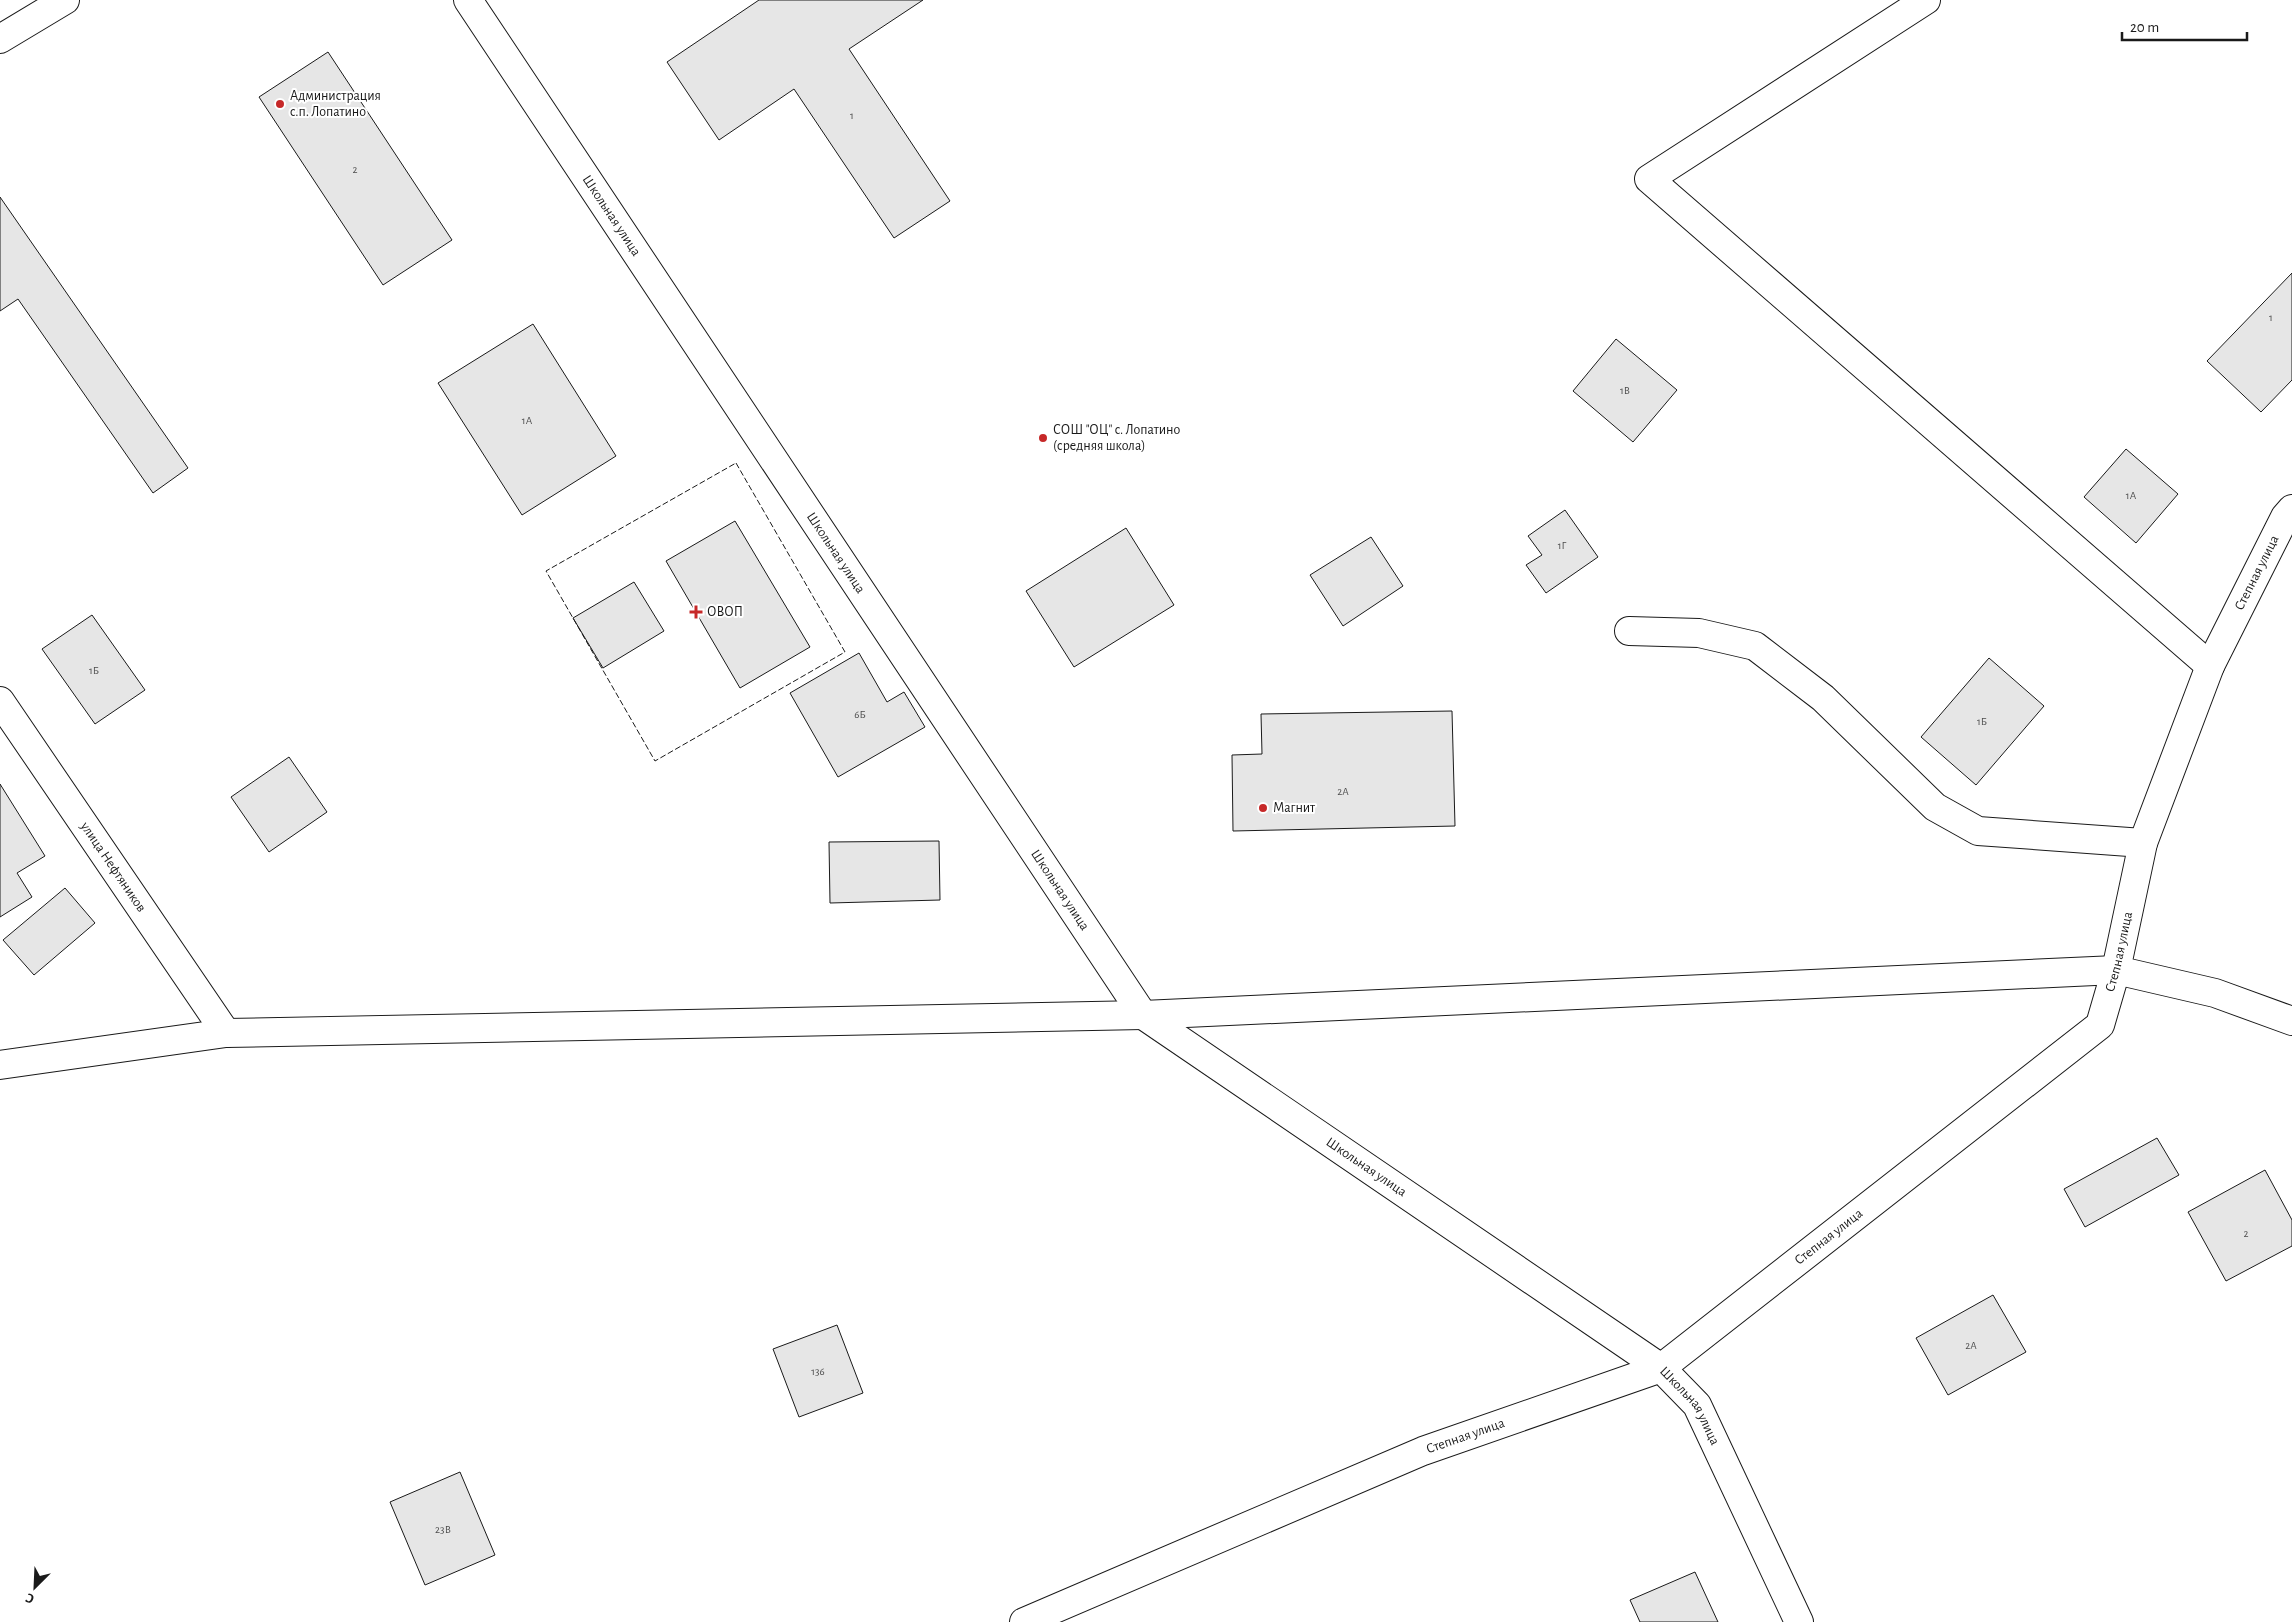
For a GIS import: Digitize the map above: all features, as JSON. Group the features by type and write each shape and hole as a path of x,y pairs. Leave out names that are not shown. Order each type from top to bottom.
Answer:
{"street":[{"path":"0,39 65,0"},
{"name":"Школьная улица","path":"468,0 1143,1015 1661,1368 1696,1405 1799,1622"},
{"path":"1926,0 1649,179 2210,666"},
{"name":"Степная улица","path":"1024,1622 1423,1451 1661,1368 2100,1025 2116,970 2142,843 2210,666 2285,517 2292,509"},
{"path":"1629,631 1700,633 1755,646 1823,698 1935,807 1978,831 2142,843"},
{"name":"улица Нефтяников","path":"0,700 226,1033"},
{"path":"0,1066 226,1033 1143,1015 2116,970 2215,993 2292,1022"}],"building":[{"path":"759,0 923,0 849,49 950,201 894,238 794,89 719,140 667,62"},
{"path":"328,52 452,240 383,285 259,97"},
{"path":"0,197 188,468 153,493 18,299 0,311"},
{"path":"2292,273 2292,380 2261,412 2207,361"},
{"path":"533,324 616,456 522,515 438,383"},
{"path":"1616,339 1677,390 1633,442 1573,391"},
{"path":"2126,449 2178,494 2136,543 2084,497"},
{"path":"1565,510 1598,557 1546,593 1526,565 1542,555 1528,536"},
{"path":"735,521 810,647 740,688 666,561"},
{"path":"1126,528 1174,605 1074,667 1026,591"},
{"path":"1371,537 1403,586 1343,626 1310,575"},
{"path":"634,582 664,631 603,668 573,618"},
{"path":"92,615 145,690 95,724 42,649"},
{"path":"859,653 887,702 904,692 925,727 838,777 790,693"},
{"path":"1989,658 2044,706 1976,785 1921,737"},
{"path":"1452,711 1455,826 1233,831 1232,755 1262,754 1261,714"},
{"path":"289,757 327,812 269,852 231,797"},
{"path":"0,784 45,856 17,873 32,897 0,917"},
{"path":"939,841 940,900 830,903 829,842"},
{"path":"65,888 95,923 34,975 3,940"},
{"path":"2157,1138 2179,1175 2085,1227 2064,1189"},
{"path":"2265,1170 2292,1220 2292,1246 2226,1281 2188,1212"},
{"path":"1993,1295 2026,1352 1948,1395 1916,1338"},
{"path":"837,1325 863,1393 799,1417 773,1349"},
{"path":"460,1472 495,1555 425,1585 390,1502"},
{"path":"1695,1572 1718,1622 1640,1622 1630,1600"}],"fence":[{"path":"736,463 845,652 655,761 546,571 736,463"}],"place":[{"name":"Администрация с.п. Лопатино","path":"280,104"},
{"name":"СОШ \"ОЦ\" с. Лопатино (средняя школа)","path":"1043,438"},
{"name":"ОВОП","path":"696,612"},
{"name":"Магнит","path":"1263,808"}]}
